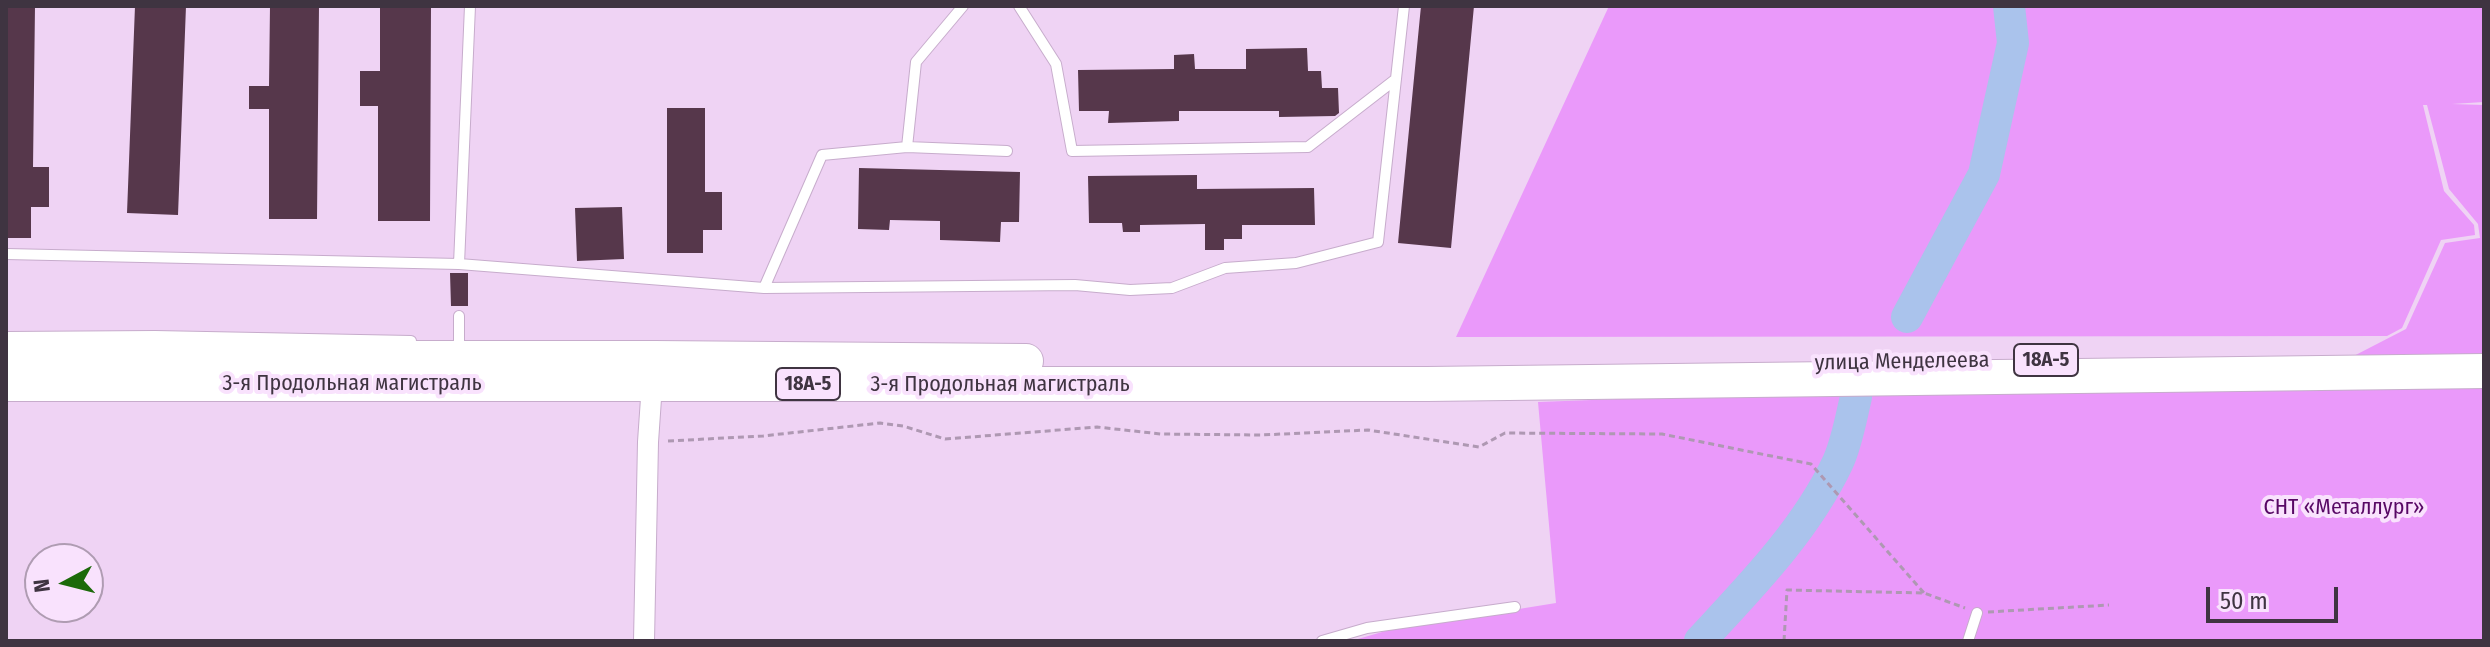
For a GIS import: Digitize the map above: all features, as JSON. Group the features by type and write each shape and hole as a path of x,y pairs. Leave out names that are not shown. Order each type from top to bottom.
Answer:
{"highway":[{"name":"улица Менделеева","path":"1609,374 2484,356"},
{"name":"3-я Продольная магистраль","path":"6,358 654,358 1495,366 1609,374"},
{"name":"улица Менделеева","path":"1609,374 2484,371"},
{"name":"3-я Продольная магистраль","path":"6,384 652,384 1609,374"}],"street":[{"path":"644,641 652,384"}],"lane":[{"path":"459,264 470,6"},
{"path":"907,147 916,62 963,6"},
{"path":"1019,6 1056,64 1072,151 1308,147 1396,79"},
{"path":"6,254 459,264 764,288 1075,285 1130,290 1172,288 1225,268 1296,263 1378,242 1404,6"},
{"path":"764,288 822,155 907,147 1007,151"},
{"path":"459,316 459,342"},
{"path":"6,337 155,336 428,342"},
{"path":"444,342 474,343"},
{"path":"1322,641 1367,628 1515,607"},
{"path":"1968,641 1977,613"}],"path":[{"path":"648,442 763,436 880,423 903,426 945,439 1097,427 1161,434 1261,435 1368,430 1479,447 1505,433 1662,434 1811,464 1924,593"},
{"path":"1784,641 1787,590 1924,593 1977,613 2109,605"}],"green space":[{"name":"СНТ «Металлург»","path":"1609,6 2484,6 2484,102 2452,104 2484,105 2484,641 1351,641 1389,630 1556,603 1538,402 2047,383 2311,378 2406,329 2445,243 2480,238 2478,224 2449,189 2427,105 2423,105 2444,191 2474,225 2475,235 2441,240 2402,328 2387,336 1456,337"}],"building":[{"path":"6,6 35,6 33,167 49,167 49,207 31,207 31,238 6,238"},
{"path":"135,6 186,6 178,215 127,213"},
{"path":"270,6 319,6 317,219 269,219 269,109 249,109 249,86 269,86"},
{"path":"380,6 431,6 430,221 378,221 378,106 360,106 360,71 380,71"},
{"path":"1421,6 1474,6 1451,248 1398,243"},
{"path":"1307,48 1308,71 1321,71 1322,88 1338,88 1339,113 1335,116 1279,117 1279,111 1179,111 1179,121 1108,123 1109,111 1079,111 1078,70 1174,69 1174,55 1194,54 1195,69 1246,69 1246,49"},
{"path":"667,108 705,108 705,192 722,192 722,230 703,230 703,253 667,253"},
{"path":"859,168 1020,172 1019,222 1001,222 1000,242 940,240 940,221 890,220 889,230 858,229"},
{"path":"1197,175 1197,189 1314,188 1315,225 1242,225 1242,239 1224,239 1224,250 1205,250 1205,224 1140,225 1140,232 1123,232 1122,223 1089,223 1088,176"},
{"path":"622,207 624,259 577,261 575,208"},
{"path":"450,273 468,273 468,306 451,306"}],"waterway":[{"path":"1907,317 1984,174 2013,43 2009,6"},
{"path":"1700,641 1776,556 1810,511 1841,454 1856,397"}]}
